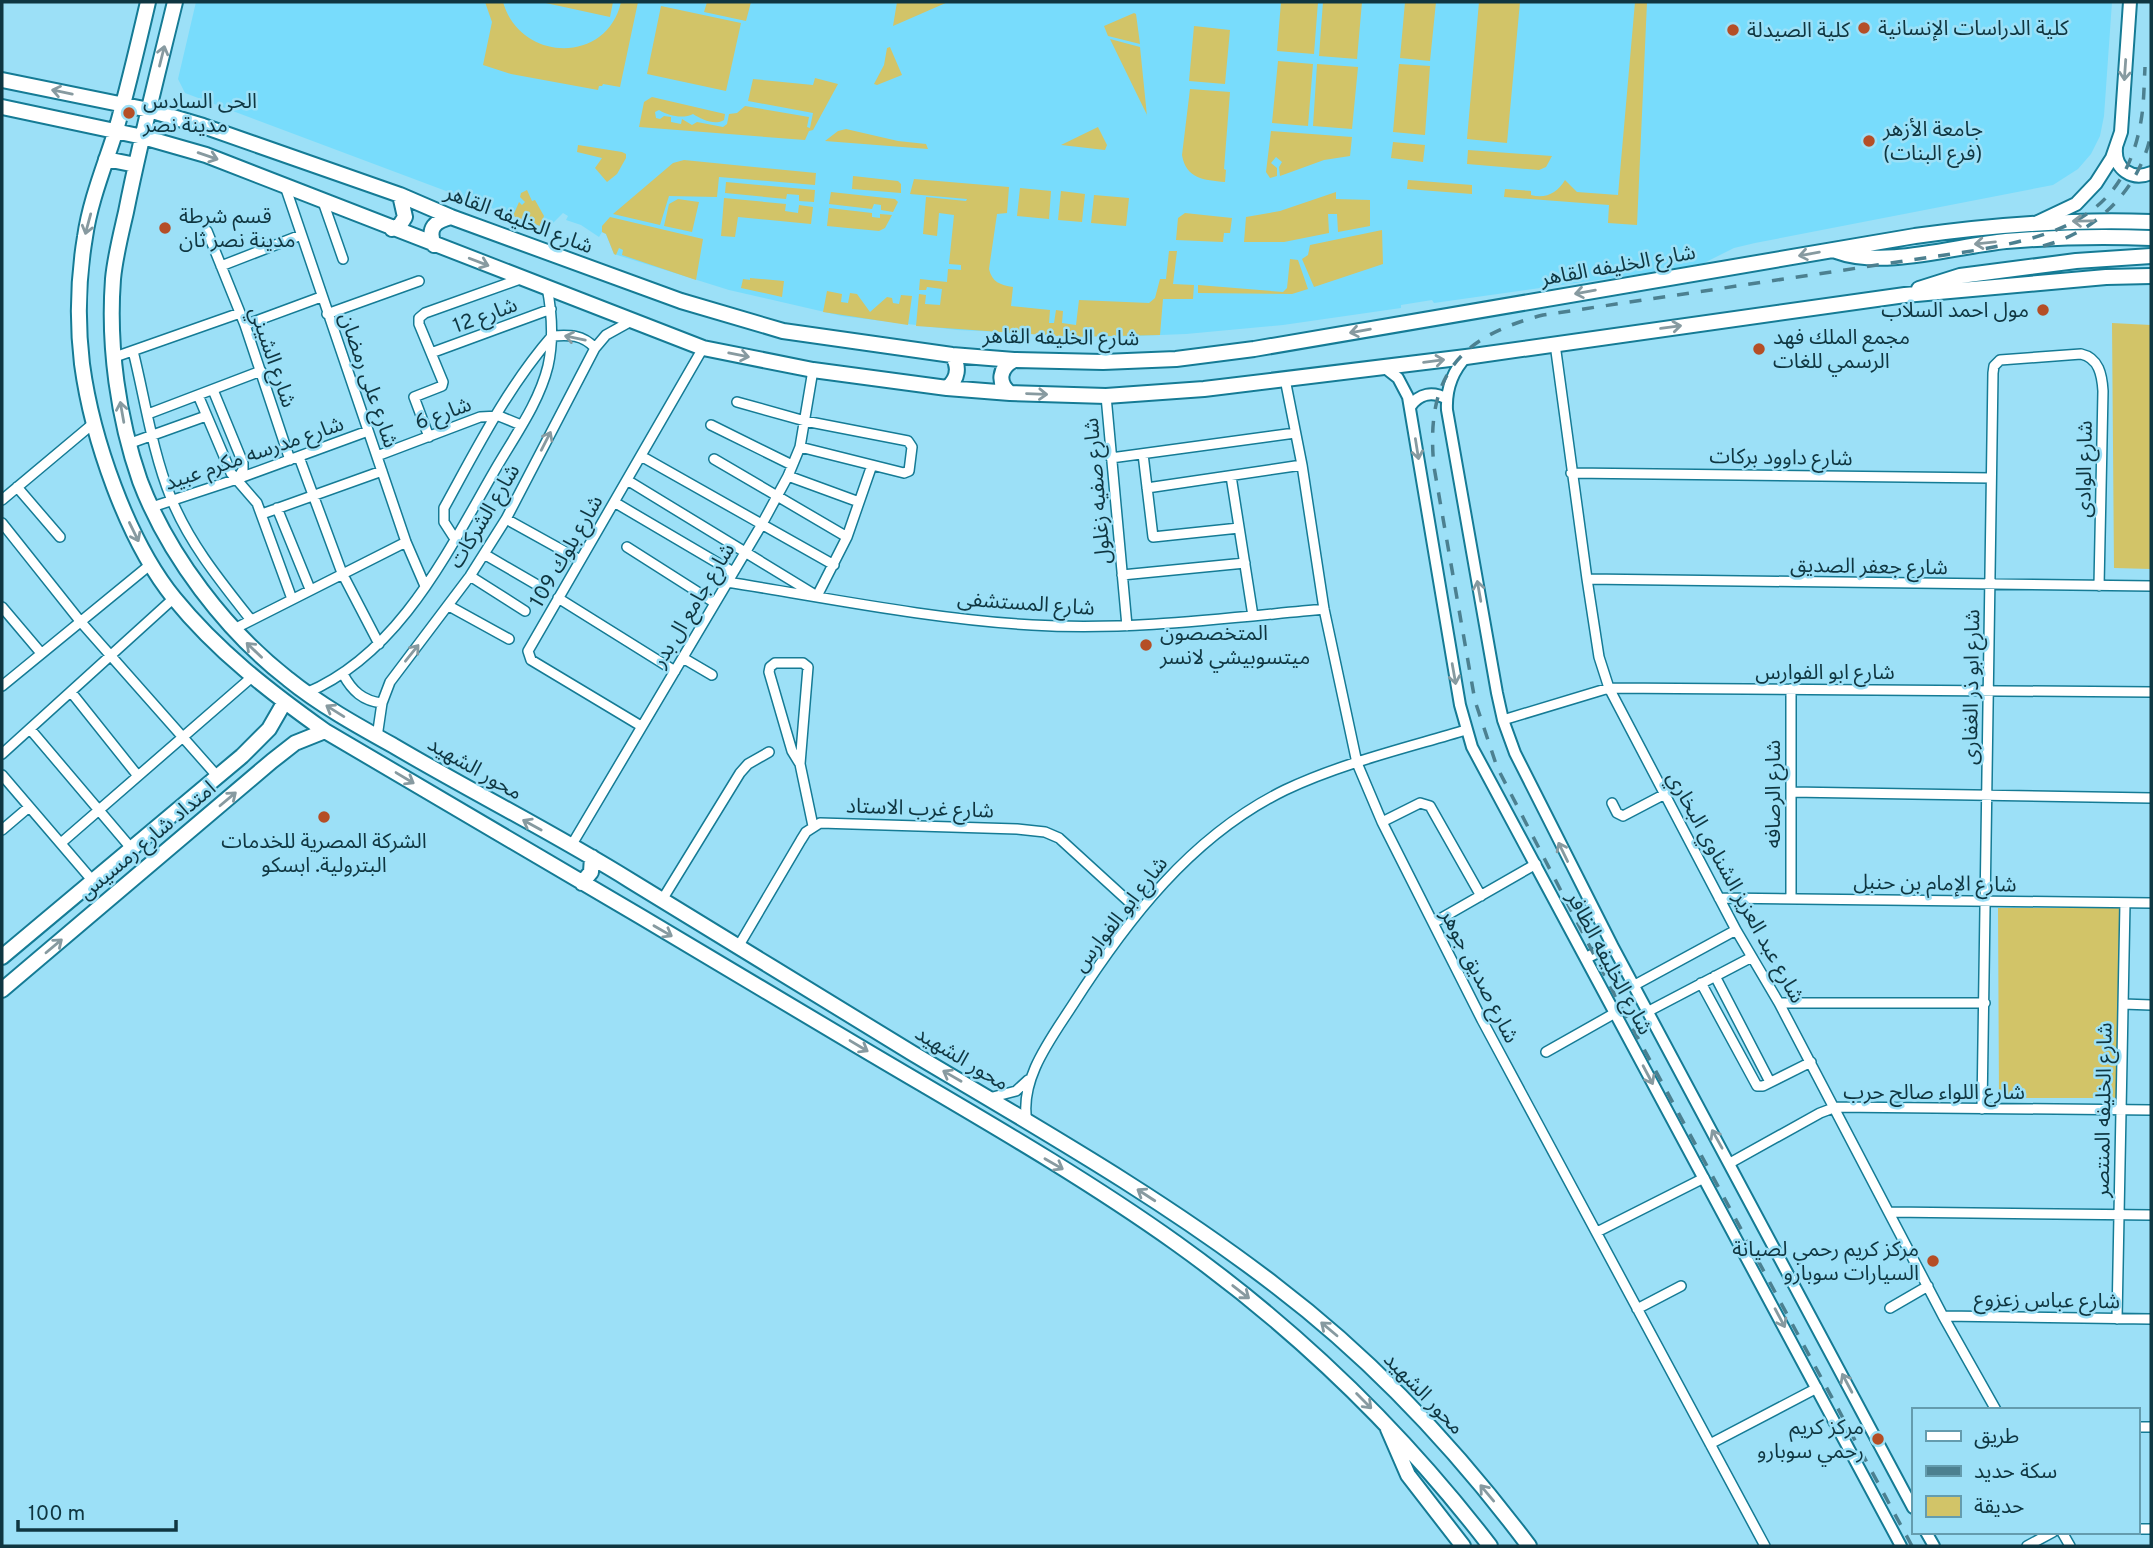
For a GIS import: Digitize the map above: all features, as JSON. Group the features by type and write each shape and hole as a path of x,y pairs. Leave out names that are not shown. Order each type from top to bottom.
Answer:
{"main road":[{"name":"محور الشهيد","path":"148,2 116,131 85,233 79,287 83,366 95,422 115,488 134,534 174,598 210,638 252,677 325,732 839,1035 1135,1214 1261,1308 1325,1364 1387,1425 1445,1489 1490,1546"},
{"name":"محور الشهيد","path":"175,2 136,165 113,281 115,357 128,444 141,484 170,544 234,629 273,667 306,693 377,737 622,875 1123,1180 1200,1232 1276,1286 1337,1336 1395,1391 1478,1482 1529,1546"},
{"path":"2130,2 2117,161 2123,170 2138,177 2151,173"},
{"name":"شارع الخليفه القاهر","path":"2,80 149,110 203,126 400,195 451,217 681,302 733,318 814,336 952,355 1014,360 1166,359 1254,349 1957,230 2077,220 2151,222"},
{"path":"2,107 143,137 206,155 703,348 813,370 947,388 1010,393 1105,396 1204,388 1466,357 1905,295 2106,277 2151,276"},
{"path":"2036,223 2076,204 2105,170 2117,145"},
{"path":"106,159 136,165"},
{"path":"392,229 400,225 405,217 400,195"},
{"path":"434,245 432,227 451,217"},
{"path":"1833,250 1857,257 1881,258 2028,240 2151,238"},
{"path":"1905,295 1960,276 2105,258 2151,256"},
{"path":"947,388 957,373 952,355"},
{"path":"1010,393 1003,387 1001,378 1006,365 1014,360"},
{"path":"115,488 122,494 131,494 141,484"},
{"path":"174,598 181,585 195,579"},
{"name":"امتداد شارع رمسيس","path":"4,950 242,756 269,729 284,703"},
{"name":"امتداد شارع رمسيس","path":"2,990 295,743 325,732"},
{"path":"242,756 257,774"},
{"path":"582,883 591,872 592,858"},
{"path":"604,896 607,885 622,875"},
{"path":"1387,1425 1408,1475 1463,1546"}],"street":[{"name":"شارع على رمضان","path":"284,184 406,542 425,586"},
{"path":"322,199 343,259"},
{"name":"شارع الشيني","path":"207,232 294,458 313,496 342,573 379,644"},
{"path":"221,266 301,235"},
{"path":"429,437 414,399 443,384 418,321 421,315 523,278"},
{"path":"327,314 419,281"},
{"name":"شارع الشركات","path":"306,693 343,674 379,644 425,586 455,539 521,425 545,375 552,336 547,287"},
{"path":"245,325 321,297"},
{"name":"شارع 12","path":"431,353 551,309"},
{"path":"115,357 240,313"},
{"name":"شارع الشركات","path":"377,737 382,703 396,671 449,606 506,519 595,348 606,335 633,320"},
{"path":"455,539 444,522 444,508 525,368 552,336 576,336 595,348"},
{"name":"شارع عبد العزيز الشناوي البخاري","path":"1555,344 1571,473 1599,657 1609,688 1736,930 1836,1107 1943,1315 1995,1408"},
{"name":"شارع بلوك 109","path":"641,726 529,658 528,650 703,348"},
{"path":"134,351 153,436 172,500 205,561 251,620"},
{"name":"شارع ابو ذر الغفارى","path":"1982,1110 1993,373 1997,362 2003,359 2081,354 2091,357"},
{"name":"شارع الخليفه الظافر","path":"1466,357 1452,378 1447,399 1450,424 1503,720 1515,752 1633,986 1912,1506"},
{"name":"شارع الوادى","path":"2091,357 2101,374 2103,391 2099,586"},
{"name":"شارع الخليفه الظافر","path":"1384,367 1402,384 1410,407 1460,705 1466,730 1479,761 1901,1546"},
{"name":"شارع جامع ال بدر","path":"571,846 746,552 788,476 800,447 813,370"},
{"path":"148,414 261,371"},
{"name":"شارع صديق جوهر","path":"1285,379 1302,465 1324,609 1357,763 1382,822 1489,1032 1765,1546"},
{"path":"213,390 243,463 243,470 237,479"},
{"path":"1410,407 1426,394 1437,394 1447,399"},
{"path":"198,395 231,473 254,499 262,514 292,599"},
{"name":"شارع صفيه زغلول","path":"1105,396 1127,626"},
{"path":"737,402 805,421 911,443 912,451 909,471 906,473 800,447"},
{"path":"128,444 206,416"},
{"name":"شارع 6","path":"377,456 480,417 495,416 521,425"},
{"path":"2,500 95,422"},
{"path":"711,425 792,465"},
{"name":"شارع مدرسه مكرم عبيد","path":"152,507 237,479 368,430"},
{"path":"1111,458 1295,433"},
{"path":"1143,454 1153,537 1240,528"},
{"path":"641,456 834,565"},
{"path":"714,459 847,537"},
{"path":"627,480 817,596 847,537 872,465"},
{"path":"1147,488 1302,465"},
{"path":"262,514 382,471"},
{"name":"شارع داوود بركات","path":"1571,473 1991,478"},
{"path":"788,476 859,502"},
{"path":"1231,476 1253,616"},
{"path":"18,486 60,537"},
{"path":"614,502 733,572"},
{"path":"277,509 310,589"},
{"path":"506,519 580,560"},
{"path":"2,523 80,621 218,777"},
{"path":"234,629 406,542"},
{"path":"627,547 715,603"},
{"path":"484,554 539,586"},
{"path":"1122,575 1245,563"},
{"path":"2,687 151,564"},
{"path":"470,576 525,611"},
{"name":"شارع جعفر الصديق","path":"1587,579 2151,586"},
{"name":"شارع المستشفى","path":"727,582 932,614 1030,625 1127,626 1324,609"},
{"path":"2,754 174,598"},
{"path":"558,598 675,670"},
{"path":"449,606 509,639"},
{"path":"2,607 41,653"},
{"path":"683,658 712,675"},
{"path":"738,947 800,840 813,826 800,764 808,667 803,663 773,664 769,672 793,754 800,764"},
{"path":"343,674 356,694 369,701 382,703"},
{"path":"61,843 252,677"},
{"name":"شارع ابو الفوارس","path":"1503,720 1609,688 2151,692"},
{"name":"شارع الرصافه","path":"1791,689 1791,899"},
{"path":"71,692 138,776"},
{"path":"30,729 131,848"},
{"name":"شارع ابو الفوارس","path":"1027,1122 1025,1104 1030,1079 1087,982 1139,911 1191,854 1256,805 1321,775 1466,730"},
{"path":"662,900 740,772 769,752"},
{"path":"2,775 92,880"},
{"path":"1791,792 2151,798"},
{"path":"1612,803 1623,816 1665,794"},
{"path":"1382,822 1420,803 1430,806 1481,896"},
{"path":"2,830 29,807"},
{"name":"شارع غرب الاستاد","path":"813,826 820,823 842,823 1045,832 1070,847 1139,911"},
{"path":"1433,923 1536,864"},
{"name":"شارع الإمام بن حنبل","path":"1719,898 2151,903"},
{"name":"شارع الخليفه المنتصر","path":"2117,1319 2124,902"},
{"path":"1633,986 1736,930"},
{"path":"1586,958 1612,945"},
{"path":"1647,1012 1752,957"},
{"path":"1715,976 1770,1082"},
{"path":"1701,983 1755,1085 1760,1087 1811,1062"},
{"path":"1779,1003 1985,1003"},
{"path":"2123,1004 2151,1005"},
{"path":"1546,1052 1615,1013"},
{"path":"989,1098 1016,1091 1030,1079"},
{"name":"شارع اللواء صالح حرب","path":"1730,1163 1820,1113 1836,1107 2151,1110"},
{"path":"1597,1233 1704,1178"},
{"path":"1890,1212 2151,1216"},
{"path":"1637,1309 1681,1286"},
{"path":"1890,1308 1928,1286"},
{"name":"شارع عباس زعزوع","path":"1943,1315 2151,1319"},
{"path":"1710,1444 1817,1388"},
{"path":"2026,1546 2049,1534"}],"shaded area":[{"path":"196,2 2112,2 2104,116 2100,136 2091,154 2078,169 2053,185 1755,243 1734,248 1704,263 1633,275 1434,303 1432,300 1401,305 1401,308 1283,325 1186,334 1109,337 957,330 842,316 729,290 614,254 606,234 602,232 599,237 581,225 566,220 568,216 563,213 547,229 185,93 178,79"}],"green space":[{"path":"485,2 503,2 512,22 527,36 544,45 563,48 582,46 599,37 613,23 621,2 638,2 620,87 603,84 598,90 511,74 483,65 492,22"},
{"path":"541,2 613,2 610,17"},
{"path":"707,2 751,2 746,21 704,12"},
{"path":"897,2 948,2 893,26"},
{"path":"1281,2 1318,2 1314,54 1277,51"},
{"path":"1323,2 1362,2 1357,59 1319,56"},
{"path":"1405,2 1436,2 1430,61 1400,58"},
{"path":"1479,2 1520,2 1507,143 1467,139"},
{"path":"1635,2 1647,2 1637,225 1608,223 1609,205 1504,197 1505,189 1531,191 1531,195 1536,196 1546,195 1555,192 1565,180 1577,192 1618,195"},
{"path":"661,6 741,23 726,91 647,74"},
{"path":"1134,13 1140,44 1108,36 1104,26"},
{"path":"1194,26 1230,30 1225,84 1189,81"},
{"path":"1110,39 1140,47 1147,115"},
{"path":"890,47 902,75 874,84 884,65 887,48"},
{"path":"1278,61 1313,64 1308,126 1272,123"},
{"path":"1317,64 1358,67 1352,129 1313,126"},
{"path":"1399,64 1430,66 1425,135 1393,132"},
{"path":"815,78 838,84 805,140 639,127 644,102 652,97 725,114 724,120 712,122 693,114 680,117 659,110 655,112 656,118 671,117 671,122 681,124 682,119 692,125 697,122 723,127 727,124 729,114 737,113 745,106 809,117 807,127 810,128 813,113 748,101 753,79 813,85"},
{"path":"1190,89 1230,92 1225,182 1197,177 1184,163 1182,155"},
{"path":"1098,127 1107,145 1105,150 1061,145"},
{"path":"846,129 898,141 926,144 928,149 825,141 838,131"},
{"path":"1271,131 1352,137 1350,156 1324,160 1280,176 1279,167 1282,162 1276,157 1271,163 1277,168 1277,176 1270,178 1266,172"},
{"path":"1393,142 1425,145 1423,162 1391,158"},
{"path":"578,145 622,152 626,154 626,158 617,174 607,182 595,168 602,158 577,152"},
{"path":"1468,150 1552,156 1546,167 1539,170 1467,164"},
{"path":"684,160 816,173 815,185 719,177 717,197 669,196 660,225 613,214 673,163"},
{"path":"853,176 898,181 901,184 901,193 852,189"},
{"path":"914,179 1009,187 1007,213 997,214 989,269 997,282 1013,287 1011,306 1050,310 1049,323 1054,323 1056,310 1063,311 1062,323 1076,325 1079,300 1149,303 1155,298 1160,279 1166,279 1169,251 1177,251 1173,284 1194,285 1193,299 1163,299 1160,335 1071,337 916,326 919,294 926,295 925,304 940,305 942,289 927,287 926,290 919,290 920,279 947,282 948,269 961,270 961,265 949,264 954,215 939,213 937,236 923,234 926,197 967,199 910,194"},
{"path":"1408,180 1472,185 1472,194 1407,189"},
{"path":"726,182 815,190 814,202 799,201 799,195 787,194 786,199 725,193"},
{"path":"1020,188 1051,191 1049,219 1017,216"},
{"path":"527,190 544,216 540,226 513,216 519,202 522,205 525,202 520,197 521,193"},
{"path":"1061,191 1085,194 1082,222 1058,220"},
{"path":"831,192 895,199 898,202 893,212 881,210 881,205 874,204 872,209 829,204"},
{"path":"1336,192 1336,199 1370,200 1370,226 1338,232 1337,214 1328,214 1329,233 1284,242 1244,242 1246,217 1280,211"},
{"path":"1094,195 1129,198 1126,226 1091,223"},
{"path":"724,198 786,204 785,211 798,213 799,205 813,207 811,224 738,217 735,237 721,236"},
{"path":"678,199 699,202 692,232 664,226 669,204"},
{"path":"829,208 872,213 872,217 880,218 880,214 892,215 885,228 879,231 827,226"},
{"path":"1185,213 1232,218 1230,233 1224,233 1223,242 1176,240 1178,218"},
{"path":"610,217 703,239 696,280 622,255 623,250 619,248 616,255 614,254 606,234 602,232 602,226"},
{"path":"1382,230 1383,264 1314,287 1302,259 1308,255 1310,245"},
{"path":"1290,259 1298,260 1308,289 1292,294 1198,293 1198,285 1283,292 1287,288"},
{"path":"743,279 784,281 782,297 741,288"},
{"path":"827,291 842,294 841,302 848,303 850,293 857,294 870,312 887,297 892,298 893,303 899,304 901,295 912,296 908,325 823,312"},
{"path":"2112,323 2151,325 2151,569 2114,568"},
{"path":"1998,908 2124,908 2125,1098 1999,1098"}],"railway":[{"path":"1912,1546 1618,1001 1497,767 1475,701 1434,467 1435,408 1442,385 1453,366 1469,349 1489,335 1543,315 1978,250 2037,237 2062,227 2085,215 2105,199 2121,179 2133,153 2141,121 2145,67"},
{"path":"2043,246 2081,230 2113,205 2137,172 2151,134"}],"place":[{"name":"كلية الدراسات الإنسانية","path":"1864,28"},
{"name":"كلية الصيدلة","path":"1733,30"},
{"name":"الحى السادس مدينة نصر","path":"129,113"},
{"name":"جامعة الأزهر (فرع البنات)","path":"1869,141"},
{"name":"قسم شرطة مدينة نصر ثان","path":"165,228"},
{"name":"مول احمد السلاب","path":"2043,310"},
{"name":"مجمع الملك فهد الرسمي للغات","path":"1759,349"},
{"name":"المتخصصون ميتسوبيشي لانسر","path":"1146,645"},
{"name":"الشركة المصرية للخدمات البترولية. ابسكو","path":"324,817"},
{"name":"مركز كريم رحمي لصيانة السيارات سوبارو","path":"1933,1261"},
{"name":"مركز كريم رحمي سوبارو","path":"1878,1439"}]}
